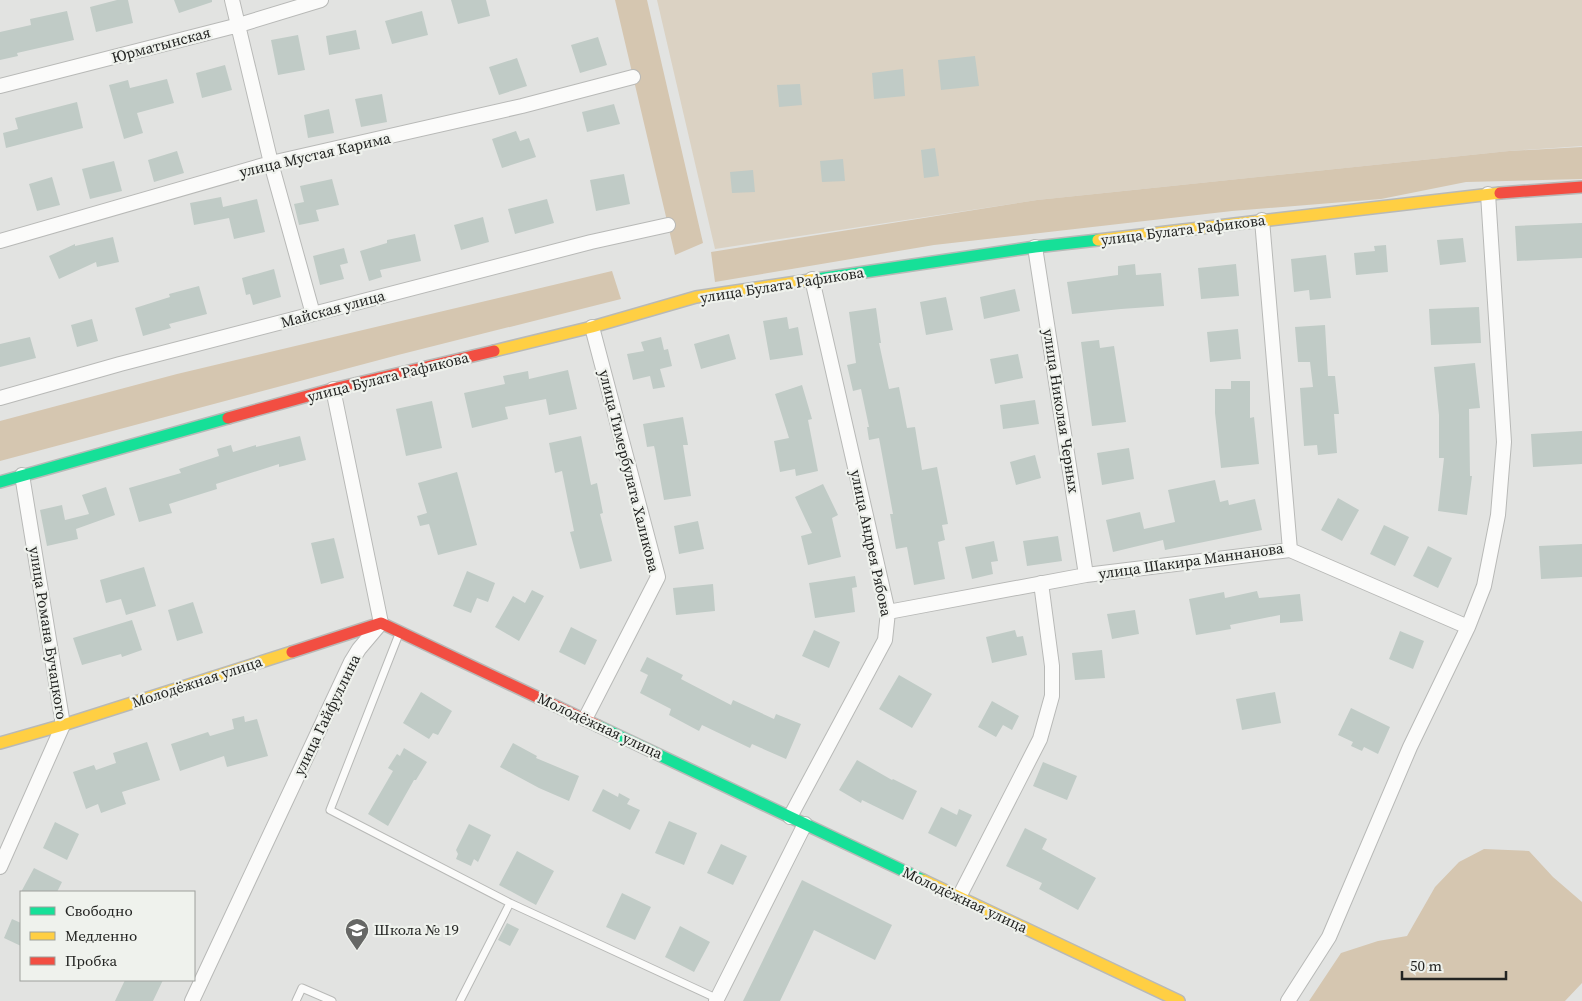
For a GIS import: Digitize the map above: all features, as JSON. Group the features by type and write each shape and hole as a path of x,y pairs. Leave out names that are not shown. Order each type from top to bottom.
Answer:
{"street":[{"path":"232,0 271,163 313,314"},
{"name":"Юрматынская","path":"0,86 238,25 321,0"},
{"name":"улица Мустая Карима","path":"0,241 271,163 512,108 633,77"},
{"name":"улица Булата Рафикова","path":"0,482 332,390 592,326 696,297 1035,247 1488,194 1582,187"},
{"path":"1288,1001 1329,937 1410,747 1468,627 1484,586 1498,515 1504,442 1488,194"},
{"name":"улица Шакира Маннанова","path":"888,612 1086,575 1290,550 1262,220"},
{"name":"Майская улица","path":"0,398 120,364 591,242 668,225"},
{"name":"улица Николая Черных","path":"1035,247 1086,575"},
{"name":"улица Андрея Рябова","path":"790,817 885,640 888,612 812,279"},
{"name":"улица Тимербулата Халикова","path":"584,719 658,577 592,326"},
{"path":"332,390 381,623"},
{"name":"улица Романа Бучацкого","path":"0,867 63,726 22,475"},
{"path":"1290,550 1468,627"},
{"path":"959,897 1040,739 1050,705 1052,696 1052,666 1041,583"},
{"name":"Молодёжная улица","path":"0,743 63,726 381,623 1179,1001"},
{"name":"улица Гайфуллина","path":"192,1001 351,662 359,649 381,623"},
{"path":"717,1000 805,824"}],"lane":[{"path":"400,632 330,810 510,903 717,1000"},
{"path":"460,1001 510,903"},
{"path":"296,1001 302,988 332,1001"}],"shaded area":[{"path":"615,0 647,0 703,243 675,255"},
{"path":"657,0 1582,0 1582,146 1509,151 1037,200 715,249"},
{"path":"1582,147 1582,179 1466,182 1381,199 1232,211 934,245 715,282 711,252 1037,200 1509,151"},
{"path":"612,271 621,299 398,355 0,461 0,421 177,374"},
{"path":"1484,849 1529,851 1553,877 1582,902 1582,983 1565,1001 1309,1001 1341,953 1378,941 1407,936 1435,887 1459,862"}],"building":[{"path":"117,0 128,0 133,23 96,32 90,7"},
{"path":"174,0 212,0 212,2 179,13"},
{"path":"451,0 486,0 490,16 458,24"},
{"path":"67,11 74,40 17,53 18,56 0,60 0,32 31,25 30,19"},
{"path":"422,11 428,35 392,44 385,21"},
{"path":"356,30 360,49 329,55 326,36"},
{"path":"298,35 305,70 278,75 271,40"},
{"path":"598,37 607,65 580,73 571,45"},
{"path":"975,56 979,86 941,90 938,60"},
{"path":"517,58 527,86 499,95 489,67"},
{"path":"225,65 232,90 202,98 196,73"},
{"path":"903,69 905,96 874,99 872,73"},
{"path":"167,79 174,103 137,113 143,133 124,139 109,85 128,80 130,88"},
{"path":"800,84 802,105 779,107 777,85"},
{"path":"382,94 387,122 361,127 355,99"},
{"path":"77,102 83,128 6,148 3,133 18,129 15,118"},
{"path":"614,104 620,124 587,132 582,112"},
{"path":"329,109 334,133 308,138 304,115"},
{"path":"516,131 520,141 529,138 536,157 502,168 492,139"},
{"path":"935,148 939,176 924,178 921,150"},
{"path":"177,151 184,173 154,182 148,160"},
{"path":"843,159 845,181 822,182 820,161"},
{"path":"114,161 122,191 90,199 82,169"},
{"path":"753,170 755,192 732,193 730,172"},
{"path":"624,174 630,204 596,211 590,180"},
{"path":"52,177 60,205 37,211 29,184"},
{"path":"332,179 339,205 316,210 319,221 299,225 294,204 304,202 300,186"},
{"path":"221,197 223,207 257,199 265,232 234,239 229,218 194,225 190,203"},
{"path":"547,199 554,223 515,234 508,209"},
{"path":"483,217 489,242 461,250 454,225"},
{"path":"1582,223 1582,258 1517,261 1515,226"},
{"path":"415,234 421,261 380,270 382,277 369,281 360,251 387,243 387,240"},
{"path":"113,237 119,262 97,267 96,262 59,279 49,256 75,244 75,246"},
{"path":"1463,238 1466,262 1440,265 1437,240"},
{"path":"1386,245 1388,272 1356,275 1354,253 1375,251 1374,246"},
{"path":"344,248 348,263 340,265 344,279 320,285 313,256"},
{"path":"1326,255 1331,298 1310,300 1309,290 1294,292 1291,259"},
{"path":"1135,264 1136,275 1161,273 1164,306 1072,314 1067,282 1118,275 1118,266"},
{"path":"1236,264 1239,296 1201,299 1198,268"},
{"path":"274,269 281,297 253,305 250,294 246,295 242,278"},
{"path":"199,286 207,314 169,324 171,328 143,336 135,308 170,297 169,294"},
{"path":"1015,289 1020,311 984,319 980,297"},
{"path":"946,297 953,330 926,335 920,302"},
{"path":"1479,307 1481,343 1431,345 1429,309"},
{"path":"876,308 881,343 879,343 889,389 899,387 907,428 915,427 922,470 937,467 948,524 942,525 945,540 938,542 945,579 914,585 907,547 896,549 890,514 893,514 879,438 869,440 867,427 869,427 861,389 853,391 847,365 856,363 849,312"},
{"path":"787,317 789,329 798,327 803,355 770,360 763,321"},
{"path":"92,319 98,341 77,347 71,325"},
{"path":"1325,325 1328,376 1335,376 1339,414 1334,414 1337,453 1318,455 1317,445 1304,446 1300,388 1313,387 1310,362 1298,362 1295,327"},
{"path":"1238,329 1241,359 1210,362 1207,332"},
{"path":"729,334 736,359 701,369 694,344"},
{"path":"30,337 36,358 0,367 0,344"},
{"path":"661,337 664,350 668,349 672,366 660,369 665,387 653,389 650,376 633,380 627,354 644,351 641,342"},
{"path":"1099,340 1100,348 1114,346 1126,422 1092,426 1081,342"},
{"path":"1018,354 1023,378 995,384 990,359"},
{"path":"1475,363 1480,408 1469,409 1470,476 1472,476 1467,515 1438,511 1444,458 1439,458 1439,415 1434,367"},
{"path":"568,370 577,409 549,415 546,399 505,407 508,419 472,428 464,393 505,384 503,376 528,371 529,379"},
{"path":"1231,381 1250,381 1250,418 1254,417 1259,464 1221,468 1215,413 1215,389 1231,389"},
{"path":"802,385 812,419 808,420 818,471 796,476 795,469 780,472 774,441 789,438 775,394"},
{"path":"1035,400 1039,424 1003,429 1000,405"},
{"path":"432,401 442,448 406,456 396,409"},
{"path":"683,417 688,445 683,445 691,496 664,500 654,446 647,447 643,424"},
{"path":"1582,431 1582,464 1533,467 1531,434"},
{"path":"300,436 306,460 279,467 279,464 216,484 217,489 169,504 172,513 139,522 129,488 181,473 179,469 219,456 217,449 231,445 233,452"},
{"path":"581,436 591,485 597,483 603,513 600,514 612,561 580,569 570,532 574,531 562,471 555,473 549,443"},
{"path":"1129,448 1134,479 1102,485 1097,453"},
{"path":"1035,455 1041,478 1016,485 1010,462"},
{"path":"457,472 477,545 438,555 429,524 420,526 417,516 427,513 418,483"},
{"path":"1215,480 1220,502 1228,500 1229,505 1255,499 1262,530 1165,550 1163,540 1113,552 1106,520 1140,512 1144,529 1175,522 1168,490"},
{"path":"823,484 838,515 832,518 841,557 808,565 801,536 812,533 795,497"},
{"path":"106,487 115,515 76,529 78,539 47,546 40,510 62,505 65,520 89,514 82,495"},
{"path":"1338,498 1359,510 1342,541 1321,530"},
{"path":"698,521 704,549 679,554 674,526"},
{"path":"1384,525 1409,537 1395,566 1370,554"},
{"path":"1058,536 1062,561 1027,566 1023,541"},
{"path":"334,538 344,578 321,584 311,543"},
{"path":"994,541 998,561 991,562 993,574 972,579 965,547"},
{"path":"1582,544 1582,577 1541,579 1539,546"},
{"path":"1428,546 1452,558 1438,588 1413,576"},
{"path":"144,567 156,606 126,615 121,599 106,603 100,580"},
{"path":"467,571 495,583 488,602 477,598 471,613 453,606"},
{"path":"855,576 857,587 852,588 855,612 815,618 809,583"},
{"path":"713,584 715,611 676,615 673,588"},
{"path":"532,590 544,596 519,641 495,627 513,596 525,603"},
{"path":"1257,591 1259,598 1300,594 1303,621 1280,623 1280,615 1230,625 1231,629 1196,635 1189,599 1224,592 1225,598"},
{"path":"193,602 203,633 177,641 168,610"},
{"path":"1135,610 1139,634 1112,639 1107,614"},
{"path":"132,620 142,650 122,657 121,654 82,665 73,638"},
{"path":"571,627 597,640 585,665 559,652"},
{"path":"814,630 840,642 829,668 802,656"},
{"path":"1015,630 1017,637 1023,636 1027,655 992,663 986,637"},
{"path":"1400,631 1424,641 1413,669 1389,659"},
{"path":"1102,650 1105,678 1075,680 1072,653"},
{"path":"647,657 683,675 681,679 731,705 733,700 774,719 776,714 801,724 786,759 752,744 750,748 702,725 699,731 669,715 671,709 640,693 648,675 640,671"},
{"path":"899,675 932,694 912,728 879,709"},
{"path":"421,692 452,711 438,735 433,733 429,739 403,723"},
{"path":"1275,692 1281,723 1242,730 1236,699"},
{"path":"992,701 1019,716 1012,730 1003,725 996,737 978,727"},
{"path":"1351,708 1390,727 1378,754 1364,747 1362,751 1351,746 1353,742 1338,735"},
{"path":"244,716 245,722 257,719 268,756 227,767 224,756 180,771 171,744 208,732 210,736 234,729 232,719"},
{"path":"147,742 160,780 122,792 126,804 101,813 98,804 86,809 73,772 94,765 96,770 116,763 113,753"},
{"path":"513,743 537,756 536,758 579,776 569,801 539,788 500,767"},
{"path":"404,748 427,762 416,780 414,780 388,826 368,814 393,771 388,768 397,754 400,756"},
{"path":"857,760 892,780 917,791 903,820 862,800 861,803 839,790"},
{"path":"1043,762 1077,776 1067,800 1033,786"},
{"path":"603,789 618,797 619,793 630,799 627,804 640,810 630,830 592,811"},
{"path":"941,807 957,815 959,809 972,815 956,847 928,833"},
{"path":"669,821 697,833 684,865 655,853"},
{"path":"55,822 79,834 67,860 43,848"},
{"path":"469,824 491,835 478,862 474,859 471,866 456,859 458,854 456,850"},
{"path":"1025,828 1047,839 1042,849 1096,878 1078,910 1039,889 1042,883 1006,866"},
{"path":"721,844 747,856 733,885 707,873"},
{"path":"517,851 554,871 536,905 499,885"},
{"path":"34,868 62,882 58,891 22,891"},
{"path":"802,880 892,925 875,960 814,930 780,1001 743,1001"},
{"path":"622,893 651,907 635,940 606,927"},
{"path":"12,919 20,923 20,946 4,938"},
{"path":"507,923 519,929 510,946 498,940"},
{"path":"680,926 710,942 694,972 665,957"},
{"path":"125,981 163,981 153,1001 115,1001"}],"traffic: fast":[{"path":"817,279 1035,247 1098,240"},
{"path":"0,482 228,418"},
{"path":"598,726 923,880"}],"traffic: slow":[{"path":"1098,240 1500,193"},
{"path":"494,351 592,327 696,297 817,279"},
{"path":"0,743 63,725 292,652"},
{"path":"923,880 1179,1001"}],"traffic: jam":[{"path":"1500,193 1582,187"},
{"path":"228,418 333,389 494,351"},
{"path":"292,652 381,623 598,726"}],"place":[{"name":"Школа № 19","path":"357,951"}]}
